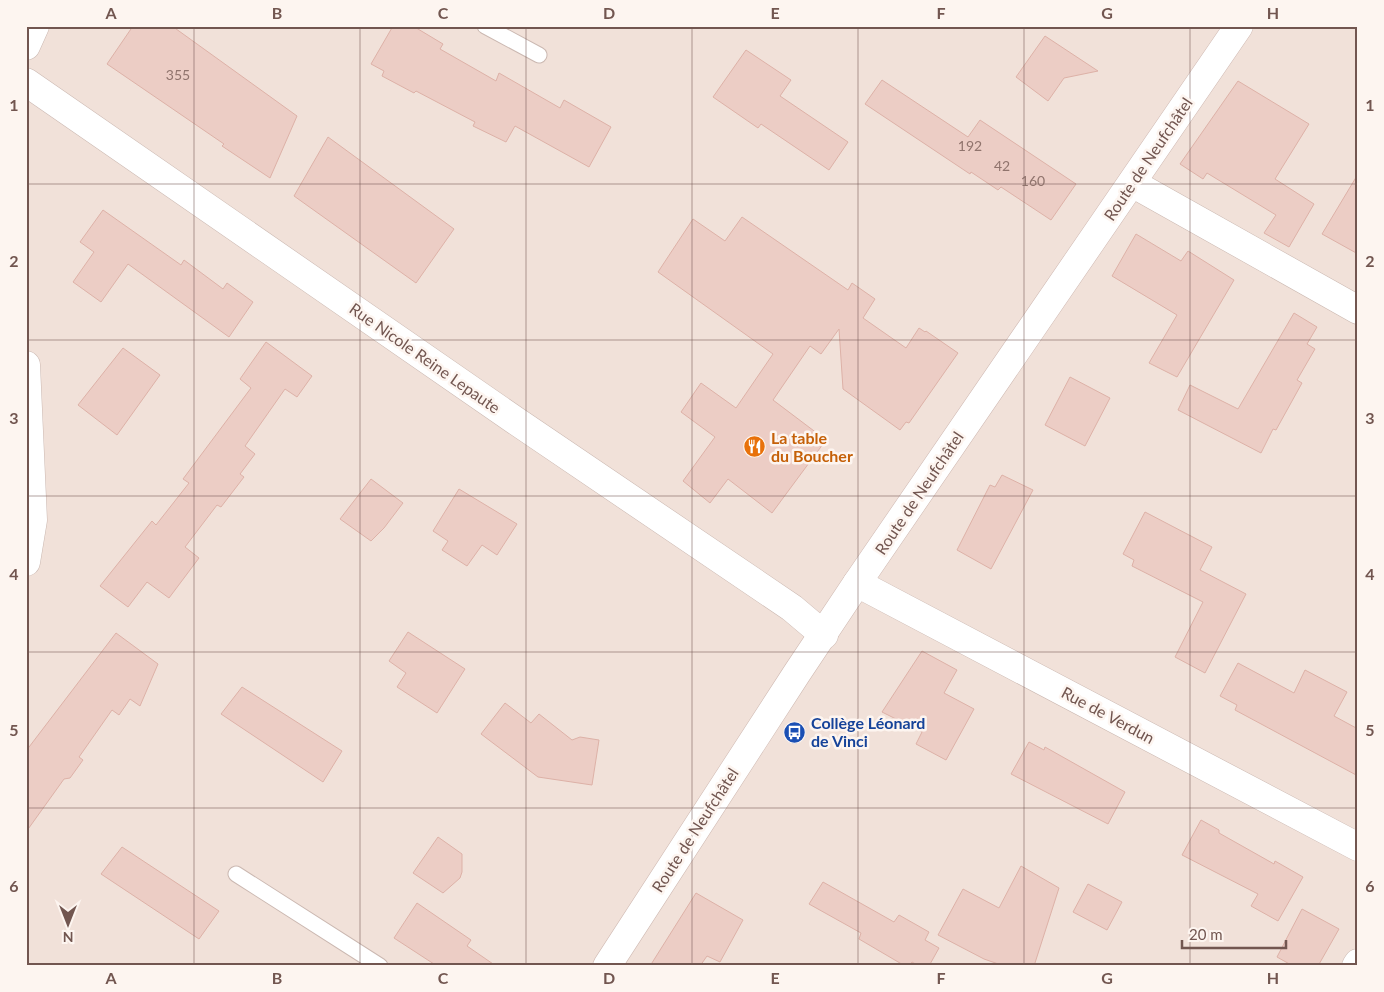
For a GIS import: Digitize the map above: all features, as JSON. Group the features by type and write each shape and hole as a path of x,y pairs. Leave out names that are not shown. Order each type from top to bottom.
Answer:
{"street":[{"path":"26,46 35,26"},
{"name":"Route de Neufchâtel","path":"607,966 857,583 1239,26"},
{"name":"Rue Nicole Reine Lepaute","path":"26,82 516,421 792,608 824,635"},
{"path":"1132,183 1358,310"},
{"path":"26,365 30,520 26,562"},
{"name":"Rue de Verdun","path":"857,583 1358,847"}],"lane":[{"path":"485,26 539,55"},
{"path":"236,874 380,966"}],"shaded area":[{"path":"26,26 1358,26 1358,966 26,966"}],"building":[{"path":"133,26 172,26 297,116 270,178 107,64"},
{"path":"393,26 413,26 443,44 440,49 496,81 499,73 560,108 564,100 611,127 589,167 515,126 506,142 473,126 475,122 416,91 414,93 382,76 384,71 371,64"},
{"path":"1045,36 1098,71 1064,78 1048,101 1016,77"},
{"path":"746,50 791,80 780,96 848,142 829,170 761,124 758,128 713,97"},
{"path":"882,80 968,137 980,120 1076,184 1051,220 1001,187 998,190 971,172 970,174 865,104"},
{"path":"1238,81 1309,124 1275,179 1314,204 1289,247 1264,233 1276,215 1207,173 1203,179 1180,164"},
{"path":"328,137 454,229 416,283 294,196"},
{"path":"1358,174 1358,254 1322,234"},
{"path":"103,210 181,265 184,260 223,289 227,283 253,302 229,337 128,264 101,302 73,282 94,252 80,242"},
{"path":"742,217 848,290 852,283 875,299 863,318 906,348 919,328 958,353 909,423 906,422 900,430 843,389 839,329 821,354 810,346 773,400 826,440 772,513 728,479 710,503 683,481 715,437 681,412 701,383 736,408 773,354 658,272 693,219 725,241"},
{"path":"1136,234 1181,261 1188,251 1234,280 1177,377 1149,363 1177,315 1112,276"},
{"path":"1294,313 1317,327 1307,344 1315,349 1297,380 1302,383 1276,430 1273,429 1261,453 1178,410 1190,385 1238,409"},
{"path":"266,342 312,376 297,397 285,389 245,446 255,454 240,474 244,477 221,507 217,505 185,547 199,558 169,598 147,582 128,607 100,586 152,521 156,525 189,483 183,479 251,388 240,379"},
{"path":"123,348 160,375 117,435 78,405"},
{"path":"1070,377 1110,398 1085,446 1045,425"},
{"path":"1002,475 1033,490 991,569 957,550 990,485 995,487"},
{"path":"371,479 403,503 384,528 371,541 340,519"},
{"path":"459,489 517,524 497,555 482,545 467,566 442,550 448,541 433,531"},
{"path":"1145,512 1212,547 1200,570 1246,594 1205,673 1175,657 1203,602 1132,566 1134,560 1123,554"},
{"path":"408,632 465,669 437,713 397,687 406,673 389,661"},
{"path":"116,633 158,664 140,706 130,699 119,715 112,710 79,757 83,760 70,778 64,779 26,832 26,751"},
{"path":"922,651 957,670 944,693 974,709 946,760 916,744 922,732 882,712"},
{"path":"1238,663 1294,693 1305,670 1347,692 1334,716 1358,729 1358,776 1235,710 1237,705 1220,696"},
{"path":"242,687 342,751 323,782 221,714"},
{"path":"505,703 531,723 539,714 572,740 580,737 599,740 592,785 538,777 481,734"},
{"path":"1029,742 1044,750 1045,747 1125,792 1108,824 1011,774"},
{"path":"1201,820 1219,830 1219,833 1274,864 1275,861 1303,877 1278,921 1251,906 1258,894 1182,855"},
{"path":"438,837 462,854 460,878 443,893 413,873"},
{"path":"122,847 219,911 199,939 101,874"},
{"path":"1021,866 1059,888 1034,966 1004,966 984,959 938,935 963,889 999,908"},
{"path":"823,882 894,922 899,915 929,932 925,940 939,948 929,966 919,966 912,962 909,966 905,966 859,939 861,933 809,904"},
{"path":"1088,884 1122,902 1107,930 1073,912"},
{"path":"696,893 743,920 720,962 707,956 700,966 650,966"},
{"path":"417,903 471,940 467,946 496,966 437,966 394,938"},
{"path":"1302,909 1339,929 1318,966 1293,966 1277,957"}],"place":[{"name":"La table du Boucher","path":"755,447"},
{"name":"Collège Léonard de Vinci","path":"795,732"}]}
